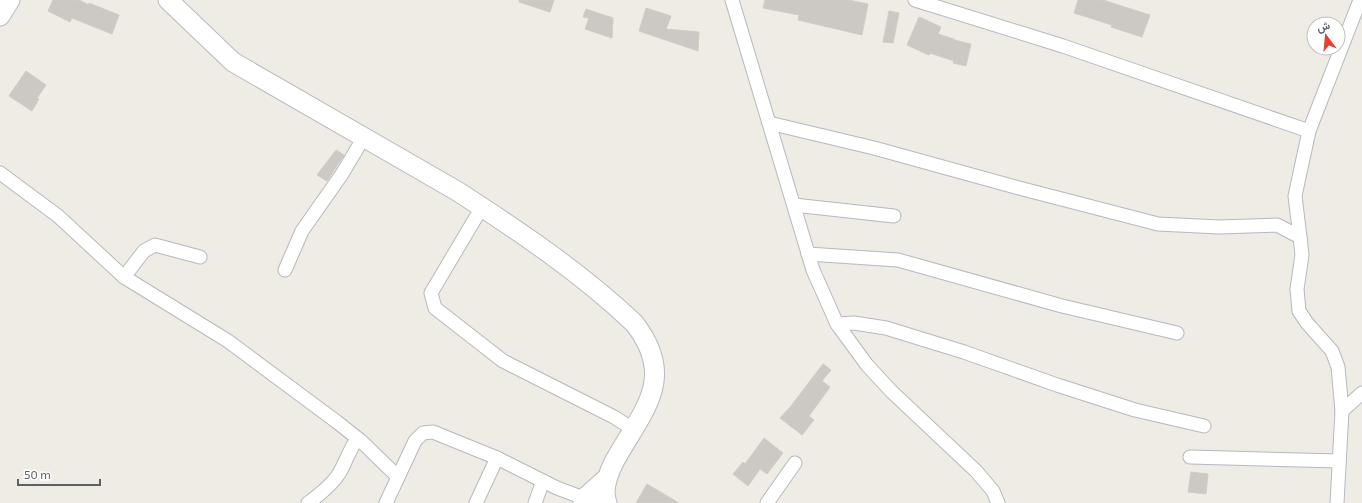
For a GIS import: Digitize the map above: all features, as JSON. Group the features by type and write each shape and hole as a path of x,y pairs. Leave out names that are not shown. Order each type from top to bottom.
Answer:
{"street":[{"path":"0,16 10,0"},
{"path":"168,0 233,62 457,191 514,227 567,267 634,323 642,334 654,361 655,376 652,391 648,404 608,473 580,500"},
{"path":"732,0 813,270 837,324 867,365 891,391 976,471 993,491 998,503"},
{"path":"915,0 1063,46 1310,131"},
{"path":"1337,503 1342,411 1338,367 1332,351 1307,323 1299,311 1297,289 1302,255 1295,196 1310,131 1360,0"},
{"path":"769,124 874,148 1158,224 1218,227 1277,225 1300,237"},
{"path":"285,270 302,231 342,174 364,137"},
{"path":"0,173 58,216 124,277 228,341 337,422 358,439 398,477"},
{"path":"794,205 894,216"},
{"path":"482,207 431,293 435,308 503,361 607,414 633,429"},
{"path":"124,277 144,251 155,245 200,257"},
{"path":"808,254 898,260 1062,306 1177,333"},
{"path":"837,324 854,323 886,328 964,352 1057,385 1135,410 1204,426"},
{"path":"1342,411 1362,392"},
{"path":"386,503 414,441 423,433 433,432 497,458 580,500 607,502 606,488 608,473"},
{"path":"308,503 319,495 339,473 350,450 358,439"},
{"path":"1190,457 1339,461"},
{"path":"476,503 497,458"},
{"path":"767,503 795,463"},
{"path":"535,503 543,481"}],"building":[{"path":"53,0 79,0 119,15 112,34 72,18 70,22 48,11"},
{"path":"519,0 554,0 550,12 519,2"},
{"path":"765,0 848,0 868,4 862,35 798,20 799,15 763,8"},
{"path":"1078,0 1103,0 1150,15 1142,37 1111,27 1112,25 1074,13"},
{"path":"646,8 671,16 666,29 699,32 698,51 639,31"},
{"path":"586,9 613,18 612,38 585,29 589,18 583,17"},
{"path":"889,11 899,13 893,43 883,42"},
{"path":"919,17 941,27 938,34 971,44 966,66 953,63 954,61 930,53 929,55 907,45"},
{"path":"26,71 46,85 37,98 39,99 32,111 9,96"},
{"path":"336,150 344,155 327,181 317,175"},
{"path":"823,364 831,370 822,381 830,387 809,416 814,420 802,435 780,418"},
{"path":"764,438 783,453 767,474 760,469 748,486 733,474 743,462 745,464"},
{"path":"1191,472 1208,474 1206,494 1188,492"},
{"path":"647,484 679,503 636,503"}]}
